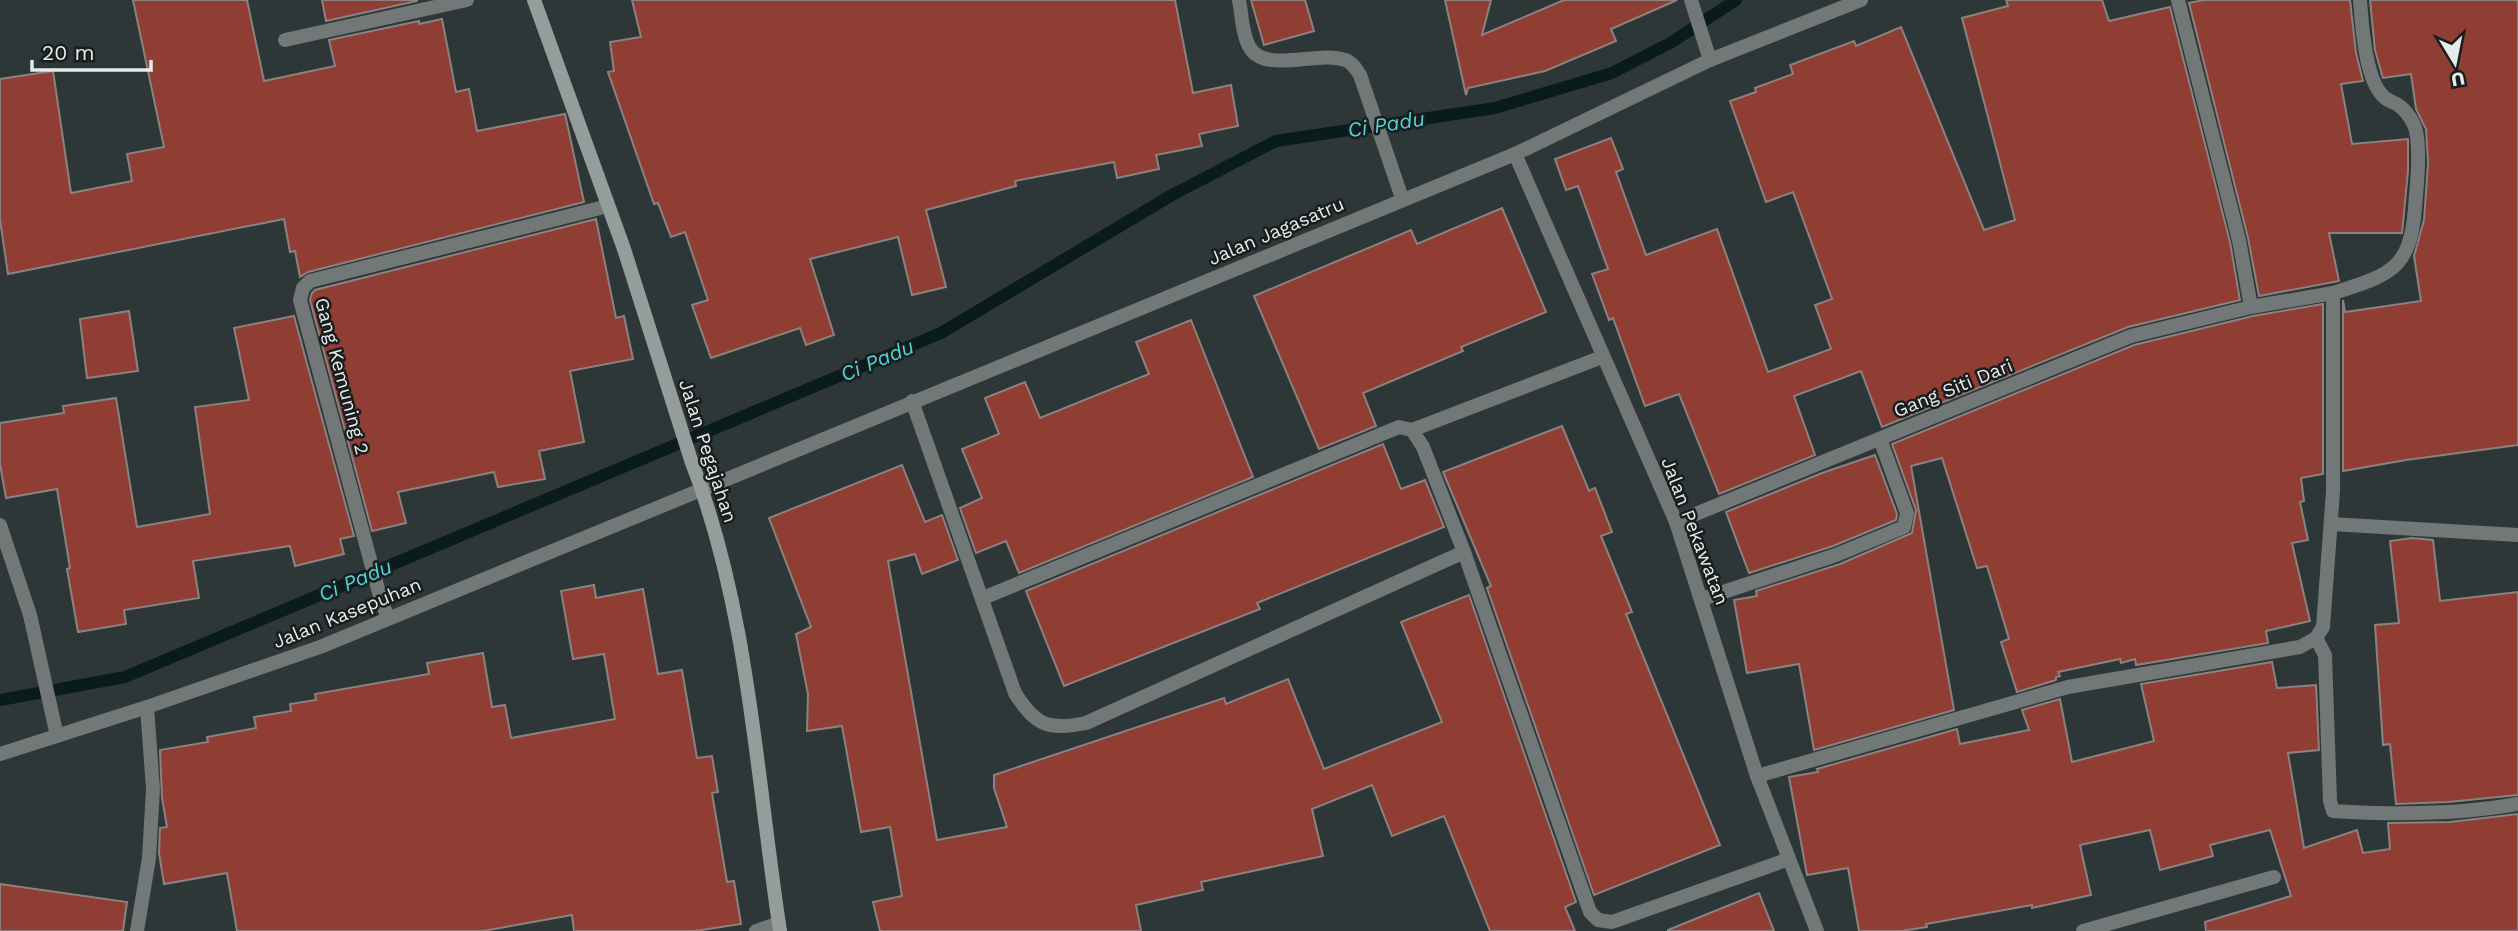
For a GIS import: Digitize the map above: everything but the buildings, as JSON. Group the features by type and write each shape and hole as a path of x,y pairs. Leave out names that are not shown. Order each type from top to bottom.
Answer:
{"street":[{"path":"285,40 467,0"},
{"name":"Jalan Pegajahan","path":"534,0 608,206 729,580 757,754 779,927"},
{"path":"1239,0 1248,46 1255,55 1266,60 1339,58 1351,63 1360,75 1402,198"},
{"path":"1691,0 1710,60"},
{"name":"Jalan Jagasatru","path":"701,488 1515,153 1710,60 1861,0"},
{"path":"2178,0 2239,240 2251,307"},
{"name":"Gang Siti Dari","path":"1676,522 2131,336 2251,307 2333,293 2374,280 2394,267 2404,256 2410,243 2416,212 2416,130 2399,105 2385,98 2376,87 2371,74 2360,0"},
{"name":"Jalan Pekawatan","path":"1515,153 1676,522 1757,776 1816,931"},
{"name":"Gang Kemuning 2","path":"388,618 300,300 303,288 310,281 608,206"},
{"path":"1757,776 2068,687 2300,647 2316,638 2323,627 2331,524 2333,293"},
{"path":"983,598 1399,427 1412,430 1602,357"},
{"path":"912,401 1015,693 1026,712 1039,721 1063,728 1086,723 1464,552"},
{"path":"1412,430 1423,447 1464,552 1586,904 1598,920 1612,922 1789,859"},
{"path":"1702,599 1836,555 1904,527 1907,513 1880,439"},
{"name":"Jalan Kasepuhan","path":"0,754 320,647 701,488"},
{"path":"2331,524 2518,535"},
{"path":"0,525 30,615 57,736"},
{"path":"2316,638 2325,655 2330,801 2333,811 2382,814 2466,811 2518,804"},
{"path":"137,931 149,858 153,789 147,707"},
{"path":"2083,931 2274,877"},
{"path":"756,931 779,927"}],"waterway":[{"name":"Ci Padu","path":"0,700 125,677 941,333 1172,195 1276,141 1495,108 1612,73 1672,42 1736,0"}]}
